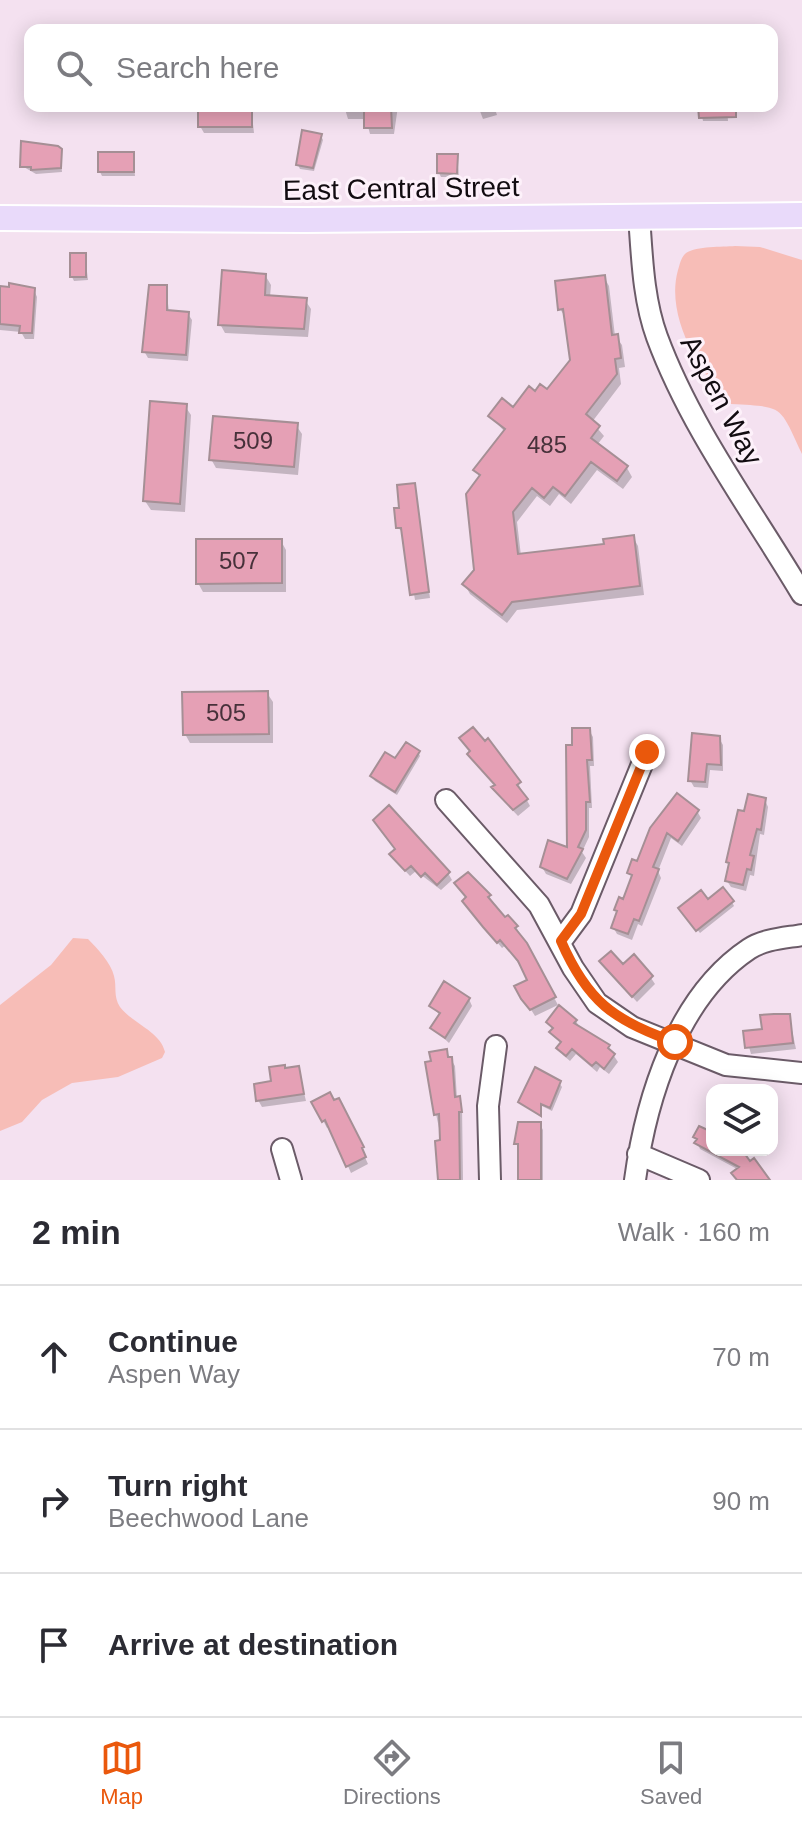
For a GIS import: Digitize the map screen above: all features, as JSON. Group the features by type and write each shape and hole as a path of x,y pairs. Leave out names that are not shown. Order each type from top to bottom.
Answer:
{"main road":[{"name":"East Central Street","path":"0,218 306,220 802,215"}],"street":[{"name":"Aspen Way","path":"639,216 644,282 656,334 676,381 802,594"},
{"path":"561,941 581,914 647,752"},
{"path":"446,800 539,905 573,968 597,1003 632,1027 726,1065 802,1073"},
{"path":"635,1180 650,1107 675,1042 695,1005 732,963 751,948 802,935"},
{"path":"490,1180 488,1106 496,1046"},
{"path":"282,1149 291,1180"},
{"path":"638,1154 699,1180"}],"shaded area":[{"path":"760,247 802,260 802,454 784,417 778,412 762,406 731,404 697,360 681,324 675,288 683,256 696,249"},
{"path":"73,938 88,939 103,956 115,980 120,1007 158,1038 165,1052 162,1058 118,1077 72,1083 42,1100 22,1122 0,1131 0,1005 51,965"}],"building":[{"path":"198,112 252,112 252,127 198,127"},
{"path":"364,112 391,112 392,128 364,128"},
{"path":"698,112 736,112 736,117 699,118"},
{"path":"302,130 322,134 313,168 296,165"},
{"path":"21,141 58,146 62,149 61,168 31,170 31,167 20,167"},
{"path":"98,152 134,152 134,172 98,172"},
{"path":"437,154 458,154 457,174 437,173"},
{"path":"70,253 86,253 86,277 70,277"},
{"path":"222,270 266,274 265,295 307,298 304,329 218,325"},
{"path":"605,275 612,335 618,334 621,358 615,359 617,374 586,414 600,426 591,438 628,466 617,481 591,462 565,496 553,487 544,498 532,488 513,512 518,554 604,544 603,539 634,535 640,586 512,602 502,615 462,584 474,570 466,494 480,475 473,470 505,429 488,416 502,398 513,407 529,386 535,391 540,384 547,389 570,360 563,309 558,310 555,281"},
{"path":"9,283 35,288 32,333 19,333 20,326 0,324 0,286 9,287"},
{"path":"149,285 167,285 167,310 189,312 186,355 142,352"},
{"path":"150,401 187,404 180,504 143,501"},
{"path":"213,416 298,423 294,467 209,460"},
{"path":"415,483 429,592 410,595 401,528 396,528 394,508 399,508 397,485"},
{"path":"196,539 282,539 282,583 196,584"},
{"path":"268,691 269,734 183,735 182,692"},
{"path":"473,727 485,741 488,738 521,782 517,785 528,799 513,810 491,787 495,785 467,754 470,751 459,738"},
{"path":"572,728 590,728 592,760 587,760 590,802 586,802 586,830 578,847 583,849 567,879 540,867 548,840 567,847 566,745 572,745"},
{"path":"692,733 720,736 721,765 707,764 705,782 688,781"},
{"path":"406,742 420,751 395,792 370,776 385,752 395,758"},
{"path":"677,793 699,810 678,841 667,833 653,867 659,869 639,921 634,919 628,934 611,928 619,897 623,899 632,875 627,873 632,859 637,861 650,828"},
{"path":"748,794 766,798 761,830 757,829 750,855 754,856 751,870 747,869 743,885 725,881 729,863 726,862 738,810 744,811"},
{"path":"389,805 450,872 437,885 425,873 421,877 411,866 405,871 389,854 395,849 373,820"},
{"path":"468,872 491,895 488,897 505,917 508,915 518,926 515,928 527,943 556,997 530,1010 521,999 514,986 527,980 518,961 500,940 497,943 483,927 462,901 466,897 454,883"},
{"path":"723,887 734,901 696,931 678,908 701,890 708,899"},
{"path":"611,951 623,964 634,954 653,976 632,997 599,961"},
{"path":"444,981 470,998 445,1038 430,1028 440,1013 429,1006"},
{"path":"559,1005 577,1020 574,1023 610,1045 608,1048 615,1054 604,1069 596,1062 592,1066 572,1049 566,1056 556,1048 561,1042 549,1032 553,1028 546,1022"},
{"path":"790,1014 793,1043 745,1048 743,1031 762,1029 760,1015"},
{"path":"447,1049 448,1057 452,1057 455,1097 460,1096 462,1112 459,1112 460,1180 438,1180 435,1141 440,1140 439,1114 434,1115 425,1062 431,1061 429,1052"},
{"path":"285,1065 285,1068 299,1066 304,1094 256,1101 254,1084 271,1081 269,1067"},
{"path":"535,1067 561,1081 550,1108 541,1104 541,1116 518,1102"},
{"path":"330,1092 334,1100 339,1098 364,1147 366,1157 346,1167 325,1120 322,1122 311,1102"},
{"path":"518,1122 541,1122 541,1180 518,1180 518,1144 514,1144"},
{"path":"699,1126 706,1129 706,1149 694,1143 697,1139 693,1137"},
{"path":"718,1156 746,1156 750,1161 754,1158 770,1180 737,1180 731,1173 739,1167"}],"route":[{"path":"647,752 581,914 561,941 573,968 597,1003 632,1027 675,1042"}]}
